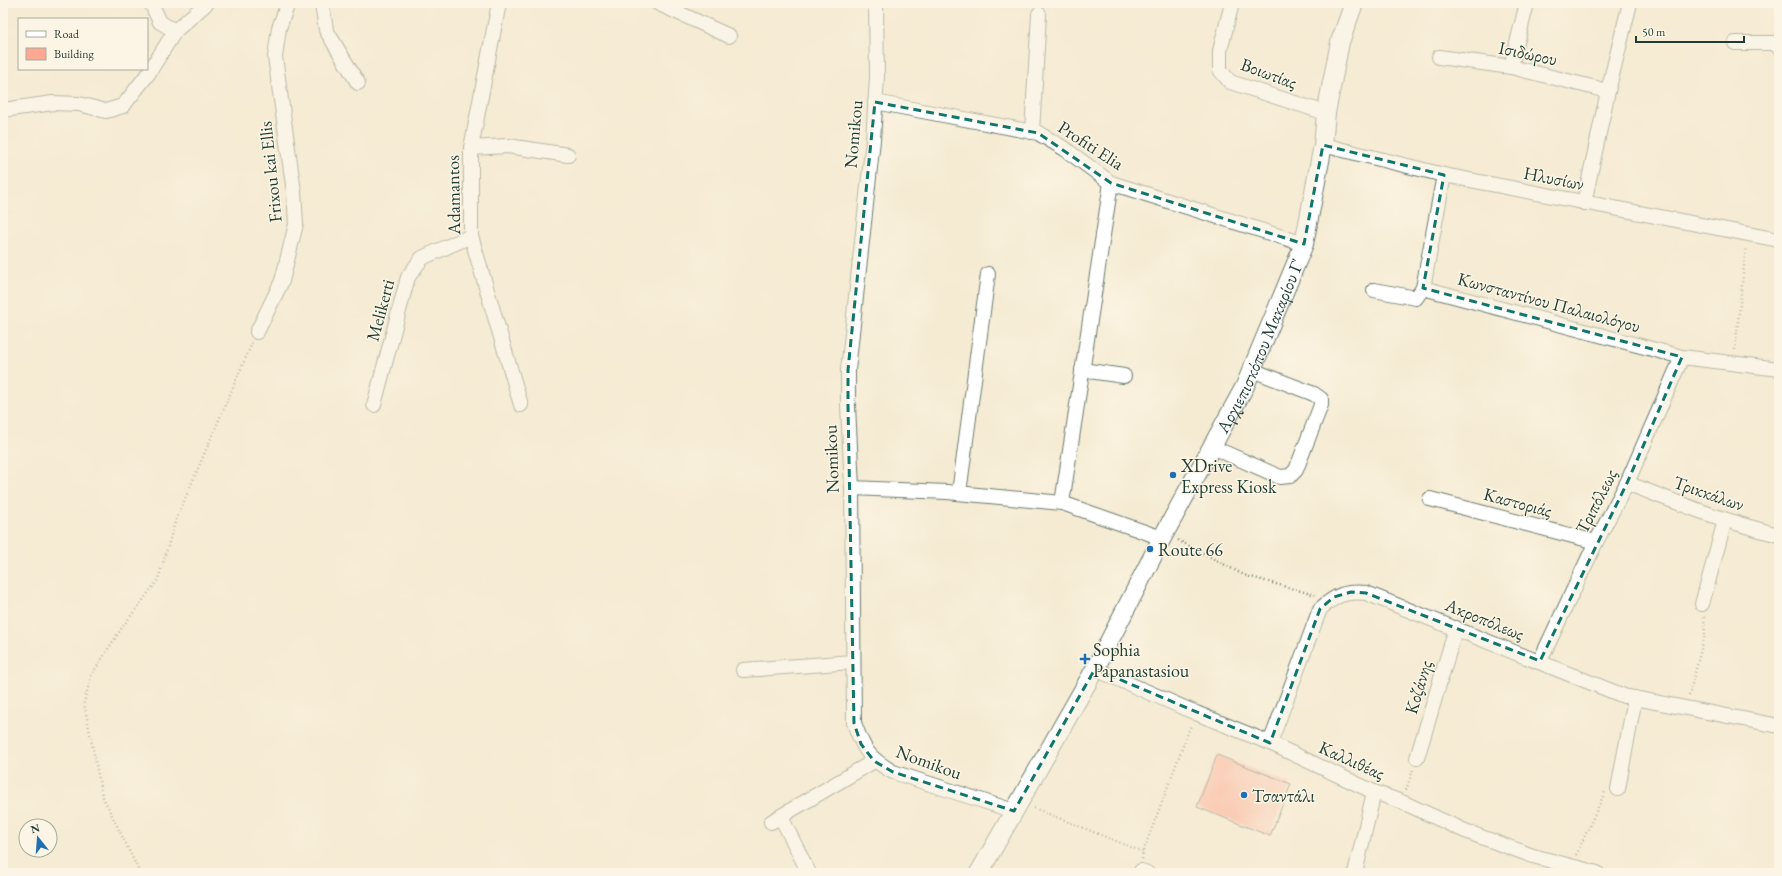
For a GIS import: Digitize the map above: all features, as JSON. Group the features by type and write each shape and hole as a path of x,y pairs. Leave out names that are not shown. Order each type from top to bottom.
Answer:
{"main road":[{"name":"Αρχιεπισκόπου Μακαρίου Γ'","path":"979,873 1095,669 1164,535 1245,386 1252,370 1304,244 1323,145 1326,113 1340,42 1354,3"}],"street":[{"path":"151,3 160,22 175,32"},
{"path":"3,110 54,103 80,104 106,111 123,106 148,74 175,32 207,3"},
{"name":"Frixou kai Ellis","path":"257,332 282,281 296,224 294,192 275,57 279,28 288,3"},
{"path":"322,3 326,30 358,83"},
{"name":"Adamantos","path":"499,3 471,148 471,236 521,405"},
{"path":"657,3 730,36"},
{"name":"Nomikou","path":"876,3 876,102 848,370 848,406 852,488 854,723 861,744 874,761 893,772 1016,807"},
{"name":"Βοιωτίας","path":"1232,3 1220,51 1220,70 1230,82 1326,113"},
{"path":"1511,67 1527,3"},
{"path":"1584,203 1608,92 1630,3"},
{"path":"1032,132 1039,14"},
{"path":"1735,43 1773,43 1779,47"},
{"name":"Ισιδώρου","path":"1439,57 1511,67 1608,92"},
{"name":"Profiti Elia","path":"876,102 1038,133 1066,149 1111,183 1304,244"},
{"name":"Ηλυσίων","path":"1323,145 1444,175 1779,240"},
{"path":"471,148 508,146 568,155"},
{"path":"1374,290 1416,298 1423,288 1444,175"},
{"path":"1062,503 1111,183"},
{"name":"Melikerti","path":"374,405 408,277 422,258 471,236"},
{"path":"959,493 988,274"},
{"name":"Κωνσταντίνου Παλαιολόγου","path":"1423,288 1682,357 1734,362 1779,369"},
{"name":"Τριπόλεως","path":"1540,661 1596,542 1627,483 1682,357"},
{"path":"1082,370 1124,376"},
{"path":"1212,447 1280,477 1290,476 1296,470 1321,405 1321,400 1314,394 1252,370"},
{"name":"Τρικκάλων","path":"1627,483 1725,520 1779,534"},
{"path":"852,488 959,493 1062,503 1164,535"},
{"name":"Καστοριάς","path":"1430,498 1596,542"},
{"path":"1702,604 1725,520"},
{"name":"Ακροπόλεως","path":"1270,743 1320,609 1334,597 1351,592 1366,593 1540,661 1624,696 1779,726"},
{"name":"Κοζάνης","path":"1417,758 1456,628"},
{"path":"743,670 853,662"},
{"name":"Καλλιθέας","path":"1095,669 1270,743 1374,792 1402,802 1465,831 1533,856 1598,873"},
{"path":"1618,789 1635,698"},
{"path":"810,873 776,819 874,761"},
{"path":"1355,873 1374,792"}],"path":[{"path":"1734,362 1748,234"},
{"path":"140,873 102,795 84,703 91,676 121,629 158,580 175,522 257,332"},
{"path":"1164,535 1244,575 1306,594 1334,597"},
{"path":"1686,708 1705,634 1702,604"},
{"path":"1143,872 1143,852 1196,713"},
{"path":"1402,802 1417,758"},
{"path":"1571,866 1606,790 1618,789"},
{"path":"1016,807 1143,852"}],"highlighted area":[{"path":"875,102 1038,133 1111,183 1304,244 1323,145 1444,175 1423,288 1682,357 1627,483 1540,661 1366,593 1351,592 1334,597 1320,609 1270,743 1095,669 1014,811 893,772 874,761 861,744 854,723 848,370"}],"building":[{"name":"Τσαντάλι","path":"1217,755 1291,784 1270,836 1197,807"}],"place":[{"name":"XDrive Express Kiosk","path":"1173,475"},
{"name":"Route 66","path":"1150,549"},
{"name":"Sophia Papanastasiou","path":"1085,659"},
{"name":"Τσαντάλι","path":"1244,795"}]}
